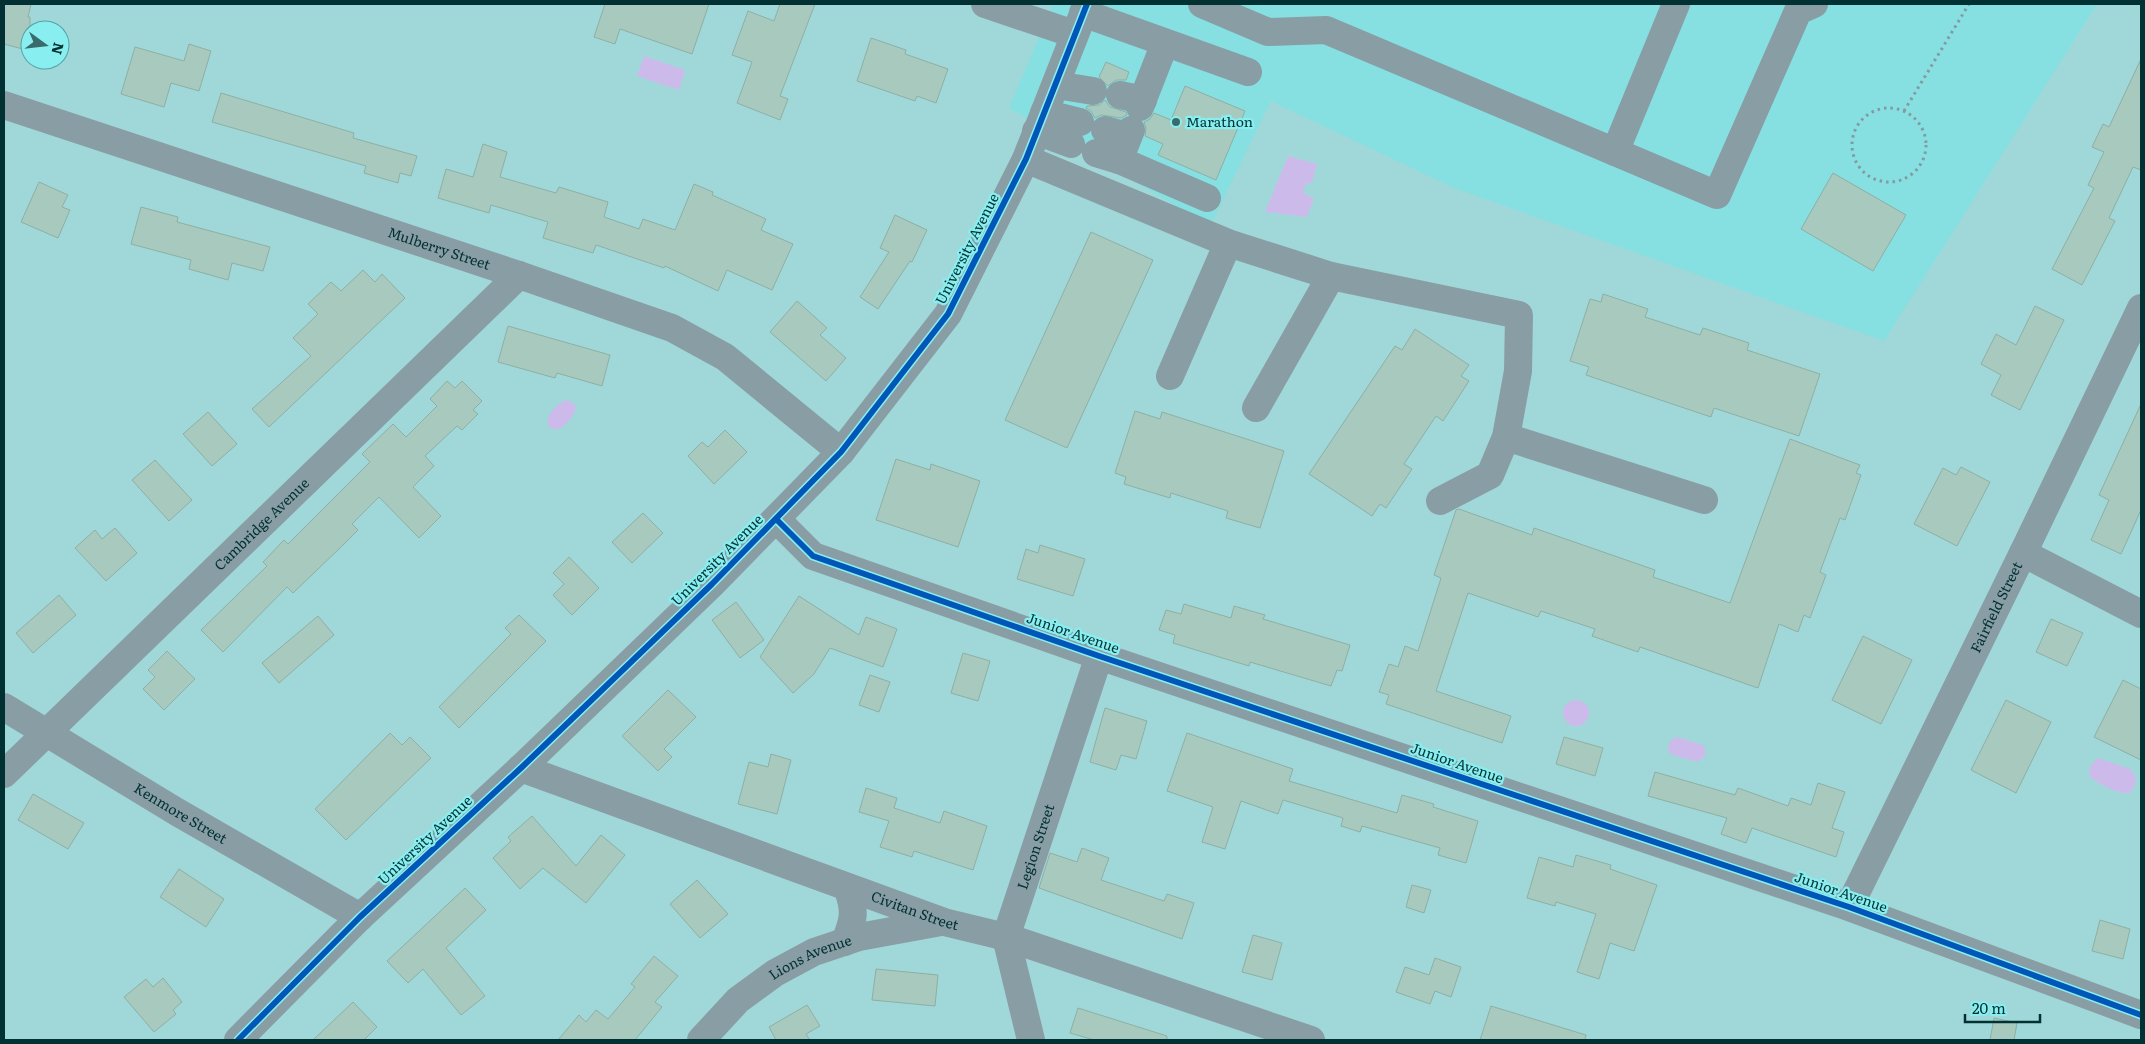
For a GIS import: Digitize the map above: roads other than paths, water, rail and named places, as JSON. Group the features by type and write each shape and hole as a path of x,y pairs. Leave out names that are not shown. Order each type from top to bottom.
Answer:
{"street":[{"path":"985,4 1081,17 1165,43 1248,72"},
{"path":"1202,4 1268,32 1326,30 1717,195 1798,12 1814,4"},
{"path":"1615,152 1676,4"},
{"name":"University Avenue","path":"238,1040 360,917 521,768 776,519 841,452 948,314 1026,159 1081,17"},
{"path":"1113,128 1165,43"},
{"path":"1056,85 1093,91"},
{"name":"Mulberry Street","path":"6,112 519,275 672,328 725,357 841,452"},
{"path":"1040,122 1113,128 1207,198"},
{"path":"1026,159 1228,243 1330,276 1519,315 1518,371 1506,437 1490,475 1440,501"},
{"path":"1170,376 1228,243"},
{"name":"Cambridge Avenue","path":"4,774 519,275"},
{"path":"1256,408 1330,276"},
{"name":"Fairfield Street","path":"1849,907 2024,553 2141,308"},
{"path":"1506,437 1704,500"},
{"name":"Junior Avenue","path":"776,519 813,556 1099,656 1849,907 2141,1015"},
{"path":"2024,553 2141,614"},
{"name":"Legion Street","path":"1006,937 1099,656"},
{"name":"Kenmore Street","path":"4,706 177,812 360,917"},
{"name":"Civitan Street","path":"521,768 944,922 1006,937 1311,1040"},
{"path":"845,942 854,920 854,904 847,887"},
{"name":"Lions Avenue","path":"701,1040 738,1000 775,973 814,952 859,937 944,922"},
{"path":"1006,937 1032,1040"}],"place":[{"name":"Marathon","path":"1176,122"}]}
